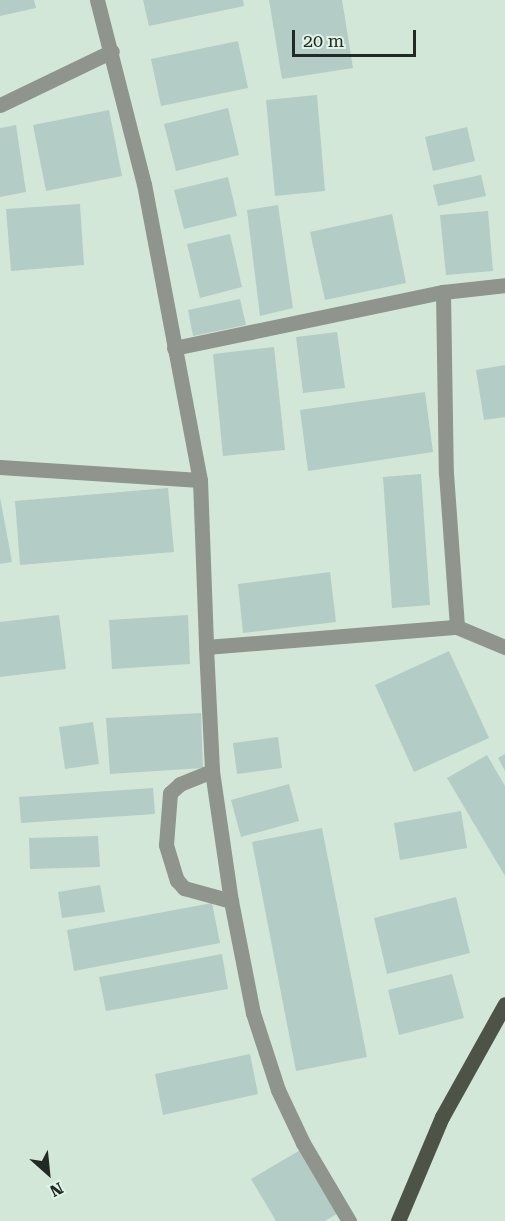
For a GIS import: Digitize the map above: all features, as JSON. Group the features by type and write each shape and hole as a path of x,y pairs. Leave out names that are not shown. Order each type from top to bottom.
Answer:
{"main road":[{"path":"398,1221 442,1117 505,1004"}],"street":[{"path":"97,0 112,51 144,184 200,480 212,771 231,901 253,1013 278,1090 303,1143 349,1221"},
{"path":"0,105 112,51"},
{"path":"174,348 443,292 505,285"},
{"path":"443,292 447,473 457,627"},
{"path":"0,467 200,480"},
{"path":"206,647 457,627 505,647"},
{"path":"212,771 180,784 170,793 166,845 177,879 184,888 231,901"}],"building":[{"path":"0,0 34,0 36,8 0,16"},
{"path":"143,0 243,0 244,6 149,26"},
{"path":"269,0 342,0 353,68 282,79"},
{"path":"238,41 248,88 161,106 151,59"},
{"path":"317,95 325,191 275,196 266,100"},
{"path":"228,108 239,155 176,171 164,124"},
{"path":"109,110 122,176 46,191 33,125"},
{"path":"16,125 26,192 0,197 0,128"},
{"path":"467,127 475,161 433,171 425,137"},
{"path":"481,175 486,196 438,206 433,185"},
{"path":"228,177 237,216 184,229 174,190"},
{"path":"80,204 84,265 11,271 6,209"},
{"path":"278,205 293,308 260,316 247,210"},
{"path":"488,211 493,271 446,275 440,215"},
{"path":"392,214 406,283 325,300 310,232"},
{"path":"230,234 242,287 200,298 187,244"},
{"path":"240,299 246,325 193,336 188,310"},
{"path":"337,332 345,388 303,393 296,337"},
{"path":"274,347 285,450 223,456 213,354"},
{"path":"505,365 505,417 484,420 476,370"},
{"path":"425,392 433,452 308,471 300,410"},
{"path":"421,474 430,605 392,608 383,477"},
{"path":"168,488 174,552 20,565 15,501"},
{"path":"0,497 12,562 0,564"},
{"path":"330,572 336,622 243,633 238,584"},
{"path":"59,615 66,669 0,677 0,622"},
{"path":"188,615 190,664 112,669 109,620"},
{"path":"449,651 489,738 414,772 375,685"},
{"path":"201,713 203,768 110,774 106,718"},
{"path":"93,722 99,764 65,769 59,727"},
{"path":"278,737 282,768 237,774 233,743"},
{"path":"505,754 505,771 498,758"},
{"path":"487,755 505,786 505,876 447,778"},
{"path":"289,784 299,821 241,837 231,800"},
{"path":"153,788 155,814 21,823 19,797"},
{"path":"461,811 467,848 400,860 394,823"},
{"path":"322,828 367,1057 296,1071 252,842"},
{"path":"98,836 100,867 30,869 29,838"},
{"path":"100,885 105,912 62,918 58,892"},
{"path":"456,897 470,953 387,974 374,918"},
{"path":"212,903 220,943 74,971 67,930"},
{"path":"222,954 228,989 106,1011 99,977"},
{"path":"452,974 464,1018 399,1035 388,990"},
{"path":"250,1054 258,1094 163,1115 155,1074"},
{"path":"302,1149 340,1212 325,1221 276,1221 251,1179"}]}
